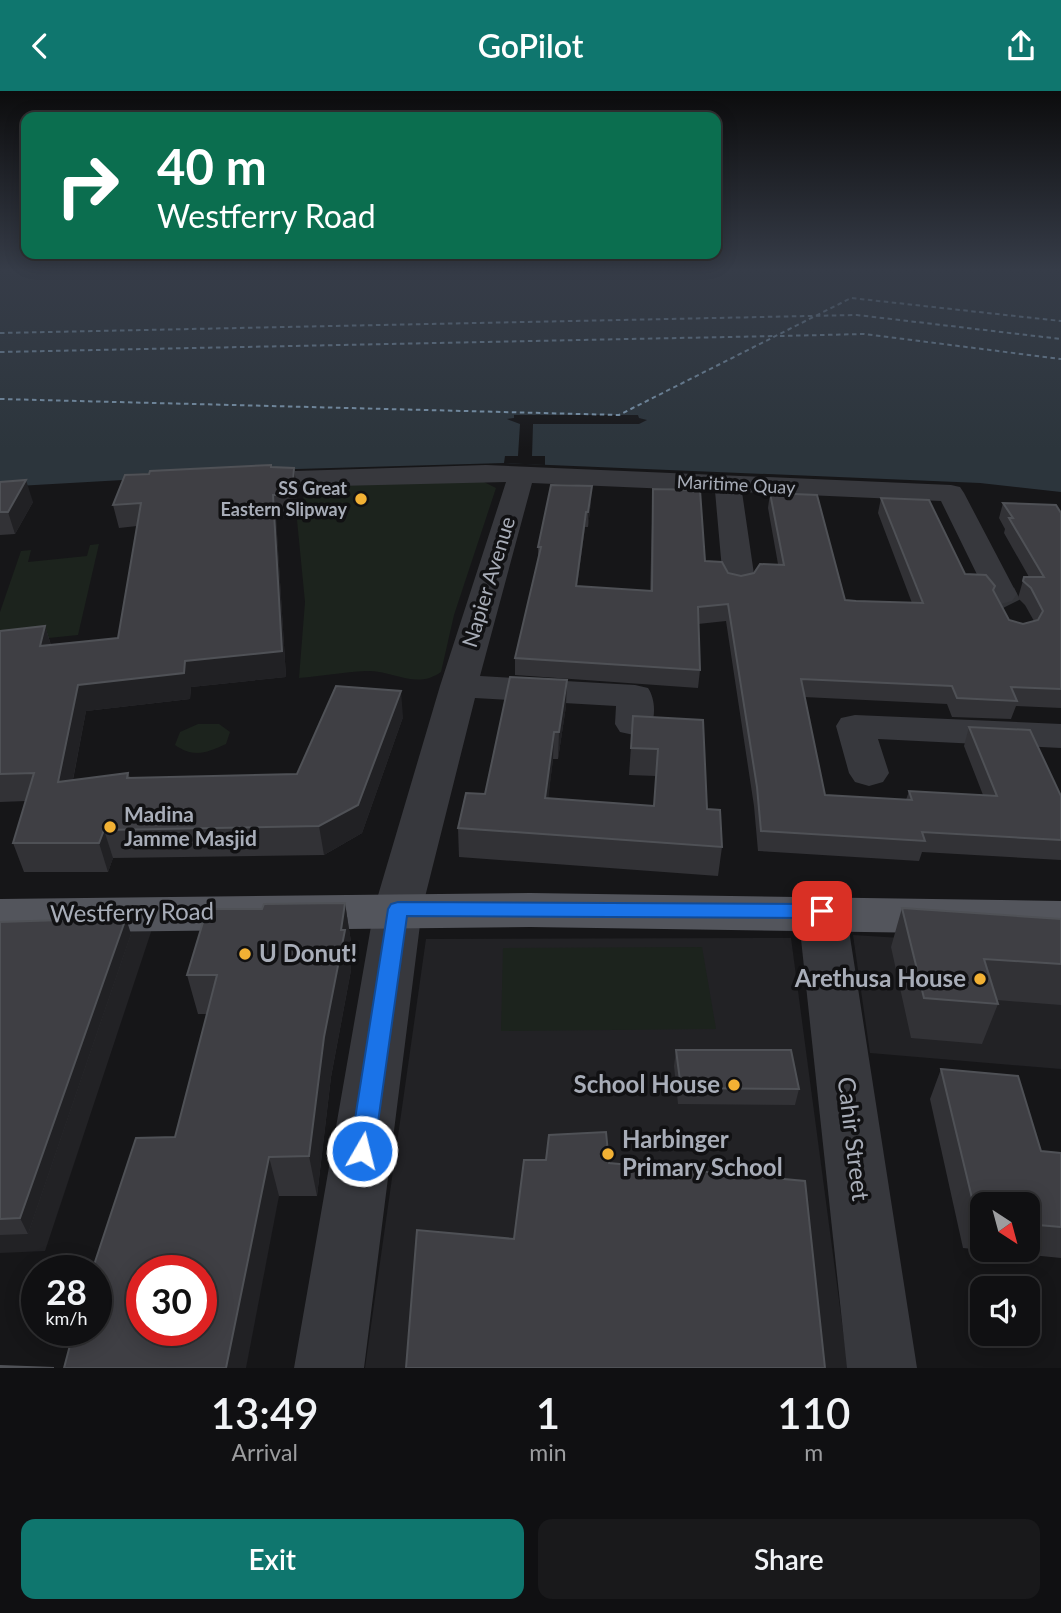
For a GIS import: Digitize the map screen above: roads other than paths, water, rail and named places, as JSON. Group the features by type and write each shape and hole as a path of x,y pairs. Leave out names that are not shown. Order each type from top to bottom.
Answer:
{"main road":[{"name":"Westferry Road","path":"0,916 398,909 822,911 1061,918"}],"street":[{"path":"295,479 522,474"},
{"name":"Maritime Quay","path":"522,474 951,493 1005,602"},
{"name":"Napier Avenue","path":"329,1368 398,909 458,686 522,474"},
{"path":"728,485 741,591"},
{"path":"458,686 635,696 635,724"},
{"path":"869,773 855,726 1061,736"},
{"name":"Cahir Street","path":"822,911 882,1368"}],"tunnel":[{"path":"1001,594 1007,606"}],"place":[{"name":"SS Great Eastern Slipway","path":"361,499"},
{"name":"Madina Jamme Masjid","path":"110,827"},
{"name":"U Donut!","path":"245,954"},
{"name":"Arethusa House","path":"980,979"},
{"name":"School House","path":"734,1085"},
{"name":"Harbinger Primary School","path":"608,1154"}]}
